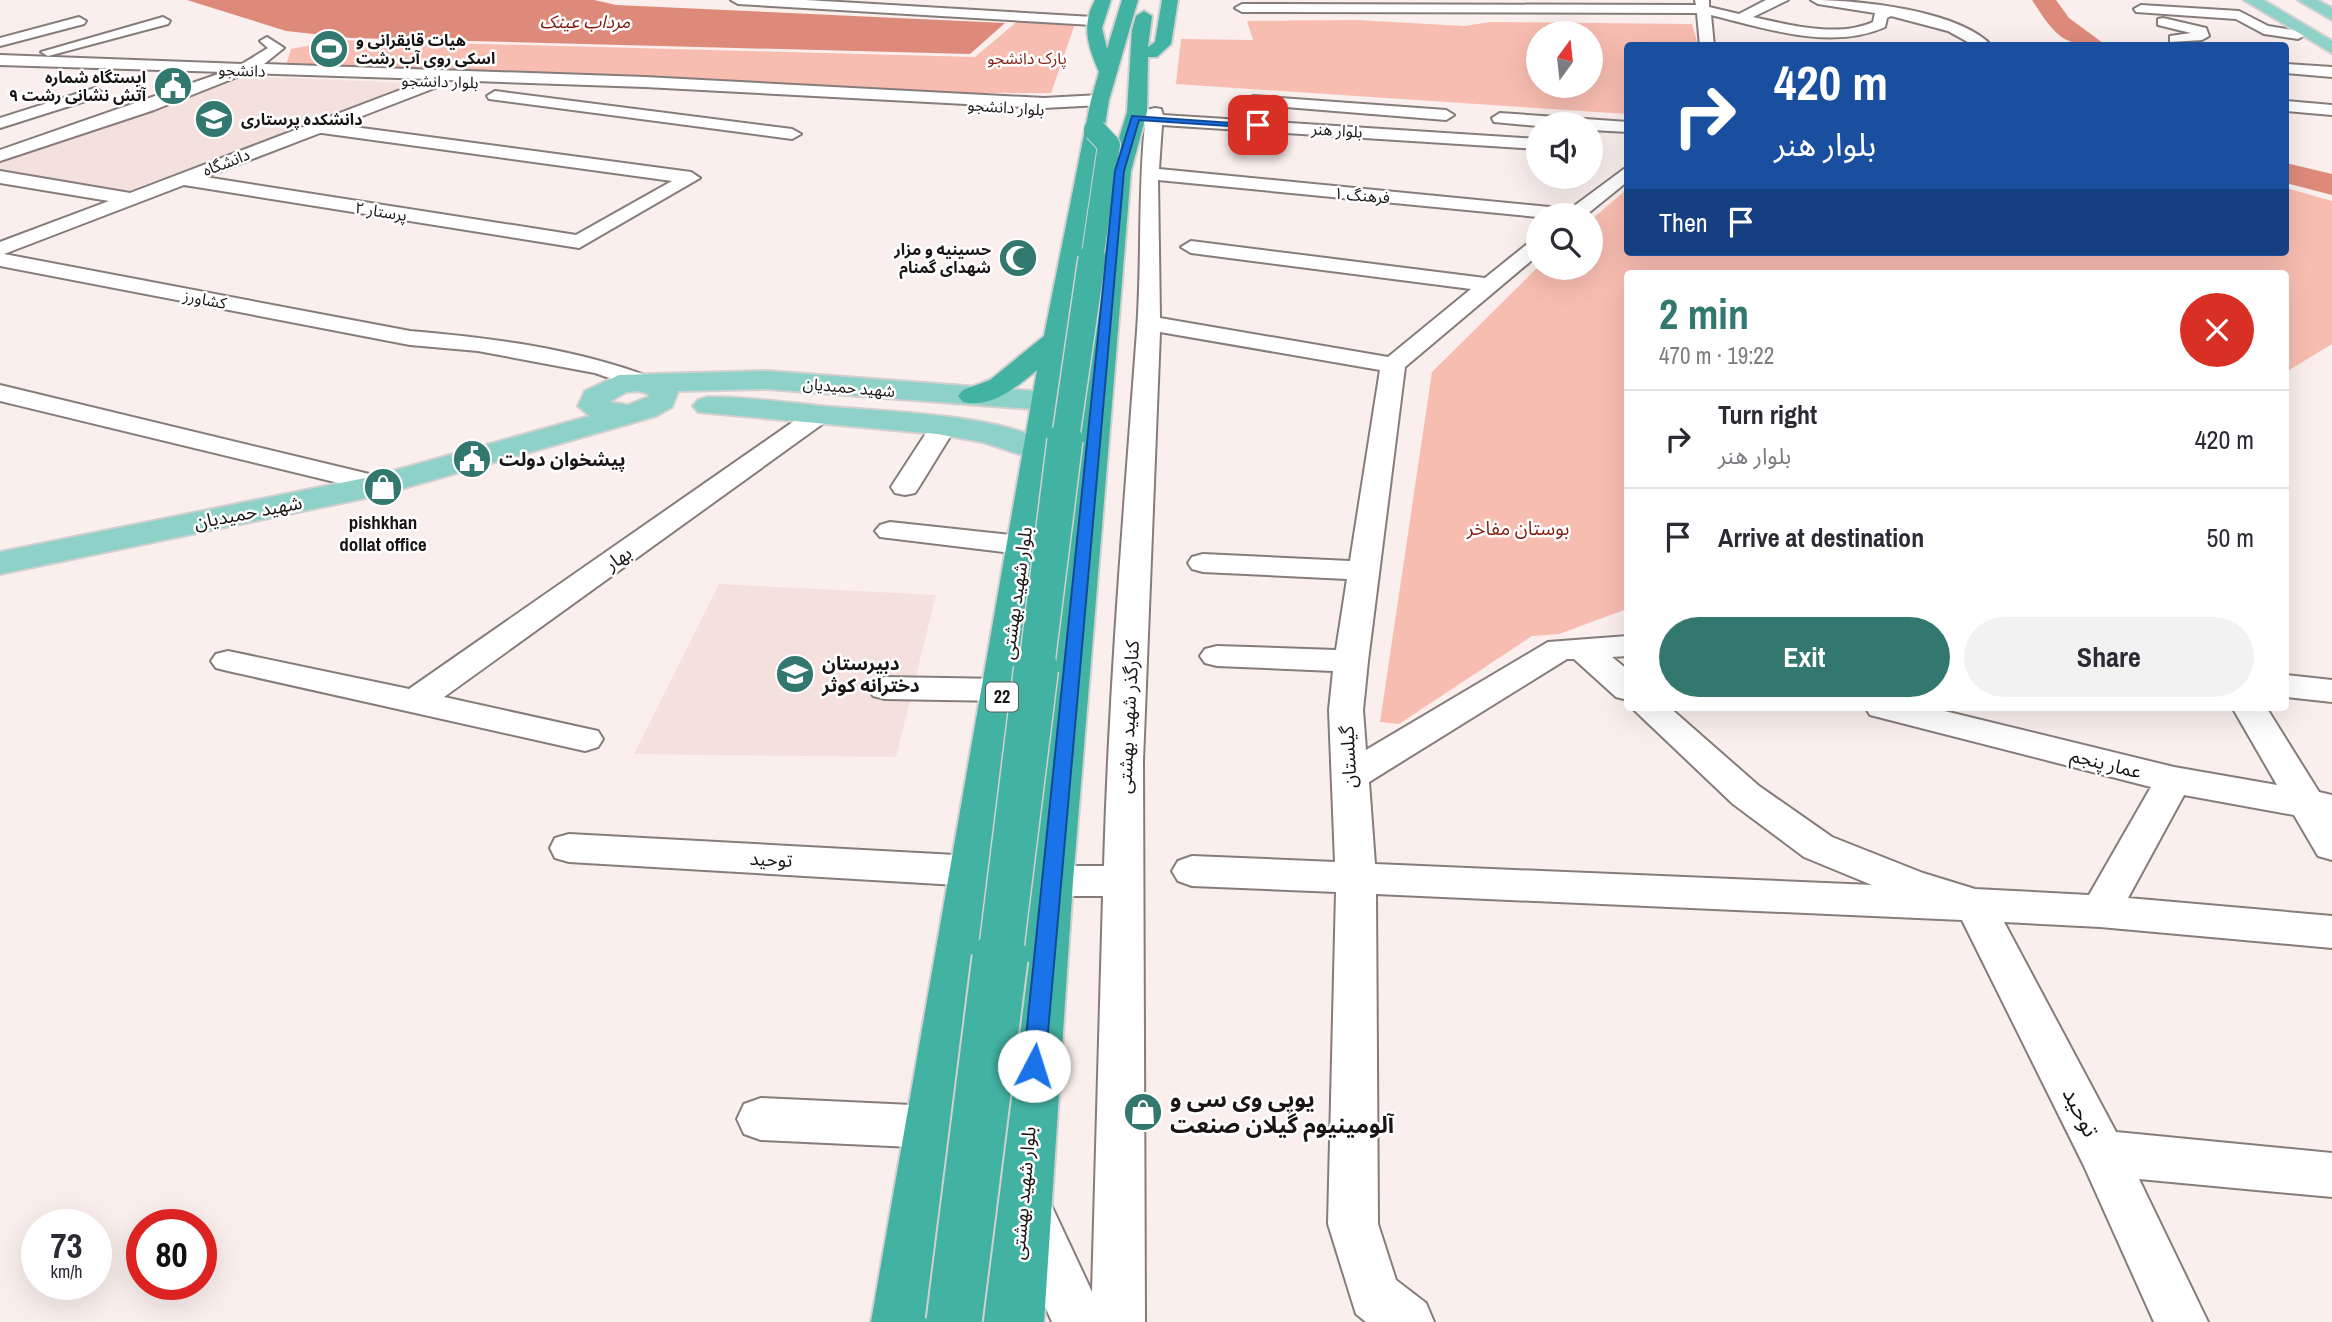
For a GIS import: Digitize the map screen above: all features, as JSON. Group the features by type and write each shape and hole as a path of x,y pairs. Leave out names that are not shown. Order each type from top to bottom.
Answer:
{"highway":[{"path":"1103,0 1093,21 1094,41 1125,105"},
{"path":"1125,105 1130,0"},
{"path":"1125,105 1149,0"},
{"path":"954,1322 1066,432 1109,145 1125,105 1163,44 1170,0"},
{"name":"بلوار شهید بهشتی","path":"902,1322 1003,690 1021,545 1057,339 1125,105"},
{"name":"بلوار شهید بهشتی","path":"1013,1322 1055,825 1125,105"},
{"path":"973,396 1000,386 1057,339"},
{"path":"1046,401 1097,403"},
{"path":"994,743 1009,764 1028,771 1041,769 1063,744"},
{"path":"980,828 992,804 1005,792 1021,789 1038,793 1048,802 1055,825"}],"main road":[{"path":"2252,0 2332,48"},
{"path":"2271,0 2332,38"},
{"path":"2292,0 2332,22"},
{"path":"2306,0 2332,15"},
{"name":"شهید حمیدیان","path":"6,558 380,485 494,454 649,396 767,380 1046,401"},
{"path":"601,395 593,406 603,413 649,396 751,391 978,418 989,421 996,436"},
{"name":"شهید حمیدیان","path":"494,454 601,395"},
{"name":"شهید حمیدیان","path":"649,396 943,427 1018,441 1037,451"}],"street":[{"path":"738,0 1093,21"},
{"path":"1002,17 1021,0"},
{"path":"1742,18 1760,6 1781,0"},
{"path":"1818,0 1960,29 1976,36 1981,42"},
{"path":"2211,0 2217,1"},
{"path":"1248,27 1241,4 1703,4 1742,18 1801,29 1854,33 1873,30 1880,24 1880,16 1887,13"},
{"path":"1703,4 1707,42"},
{"path":"2140,4 2239,15 2264,30 2298,35"},
{"path":"2140,4 2154,20 2201,31 2202,36 2175,39"},
{"path":"0,42 88,19"},
{"path":"8,61 163,21"},
{"path":"0,156 242,70 273,53 277,48 267,41"},
{"path":"90,64 138,49"},
{"name":"دانشجو","path":"8,61 274,71"},
{"path":"2289,69 2332,72"},
{"name":"بلوار دانشجو","path":"274,71 808,92 1043,106 1125,105"},
{"name":"بلوار دانشجو","path":"445,78 492,83 641,86"},
{"name":"دانشگاه","path":"0,249 445,78"},
{"path":"492,83 472,93 792,134"},
{"path":"596,110 641,86"},
{"path":"0,123 95,93"},
{"path":"1253,101 1526,120"},
{"name":"بلوار هنر","path":"1125,105 1414,133 1526,140"},
{"name":"کنارگذر شهید بهشتی","path":"1118,1322 1125,761 1149,323 1149,174 1125,105"},
{"path":"2289,106 2332,110"},
{"path":"1603,126 1624,127"},
{"name":"پرستار ۲","path":"182,179 579,242 691,178 320,127"},
{"path":"0,131 53,138"},
{"path":"1603,143 1624,144"},
{"name":"فرهنگ ۱","path":"1149,174 1526,210"},
{"path":"1589,203 1624,174"},
{"path":"0,177 130,198"},
{"path":"1191,247 1490,285"},
{"path":"1149,323 1393,365 1526,255"},
{"name":"کشاورز","path":"0,260 410,338 478,344 601,367 649,396"},
{"name":"کشاورز","path":"410,338 457,355 591,381 601,395"},
{"name":"گیلستان","path":"1393,365 1346,710 1356,878 1353,1224 1375,1296 1407,1322"},
{"path":"0,393 380,485"},
{"name":"بهار","path":"417,700 819,415"},
{"path":"905,487 943,427"},
{"path":"890,531 1021,545"},
{"path":"1203,563 1364,571"},
{"path":"1349,777 1560,649 1624,646"},
{"path":"1582,648 1624,685"},
{"path":"1217,656 1351,661"},
{"path":"228,661 417,700 586,739"},
{"path":"2289,686 2332,691"},
{"path":"886,688 1003,690"},
{"path":"1652,711 1746,795 1818,847 1909,884 1975,905"},
{"name":"عمار پنجم","path":"1898,711 2174,780 2318,806"},
{"path":"2252,711 2318,806 2332,846"},
{"path":"2100,911 2174,780"},
{"name":"توحید","path":"569,848 974,871"},
{"path":"1192,871 2100,911 2332,932"},
{"path":"1050,881 1122,881"},
{"name":"توحید","path":"1975,905 2102,1153 2181,1322"},
{"path":"761,1119 933,1127"},
{"path":"2102,1153 2332,1175"},
{"path":"1023,1199 1079,1322"}],"shaded area":[{"name":"دانشکده پرستاری","path":"236,76 414,83 126,192 0,171 0,154"},
{"name":"دبیرستان دخترانه کوثر","path":"719,584 936,595 896,757 634,754"}],"green space":[{"name":"پارک دانشجو","path":"1020,19 1076,21 1051,93 976,93 669,78 286,65 291,49 336,40 975,57"},
{"path":"1356,20 1464,26 1491,22 1526,22 1526,98 1603,98 1603,23 1692,24 1697,42 1624,42 1624,114 1176,84 1181,39 1253,40 1247,21"},
{"name":"بوستان مفاخر","path":"2289,189 2332,201 2332,344 2289,370 2289,270 1624,270 1624,610 1559,634 1532,636 1399,724 1380,722 1432,372 1526,279 1603,280 1603,210 1624,192 1624,256 2289,256"}],"water":[{"name":"مرداب عینک","path":"187,0 594,0 616,5 1005,23 970,54 351,38 286,31"}],"waterway":[{"path":"2044,0 2060,23 2088,42"},
{"path":"2289,174 2332,185"}],"place":[{"name":"هیات قایقرانی و اسکی روی آب رشت","path":"329,49"},
{"name":"ایستگاه شماره ۹ آتش نشانی رشت","path":"173,86"},
{"name":"دانشکده پرستاری","path":"214,119"},
{"name":"حسینیه و مزار شهدای گمنام","path":"1018,258"},
{"name":"پیشخوان دولت","path":"472,459"},
{"name":"pishkhan dollat office","path":"383,487"},
{"name":"دبیرستان دخترانه کوثر","path":"795,674"},
{"name":"یوپی وی سی و آلومینیوم گیلان صنعت","path":"1143,1112"}],"route":[{"path":"1034,1066 1120,171 1135,118 1258,125"}]}
